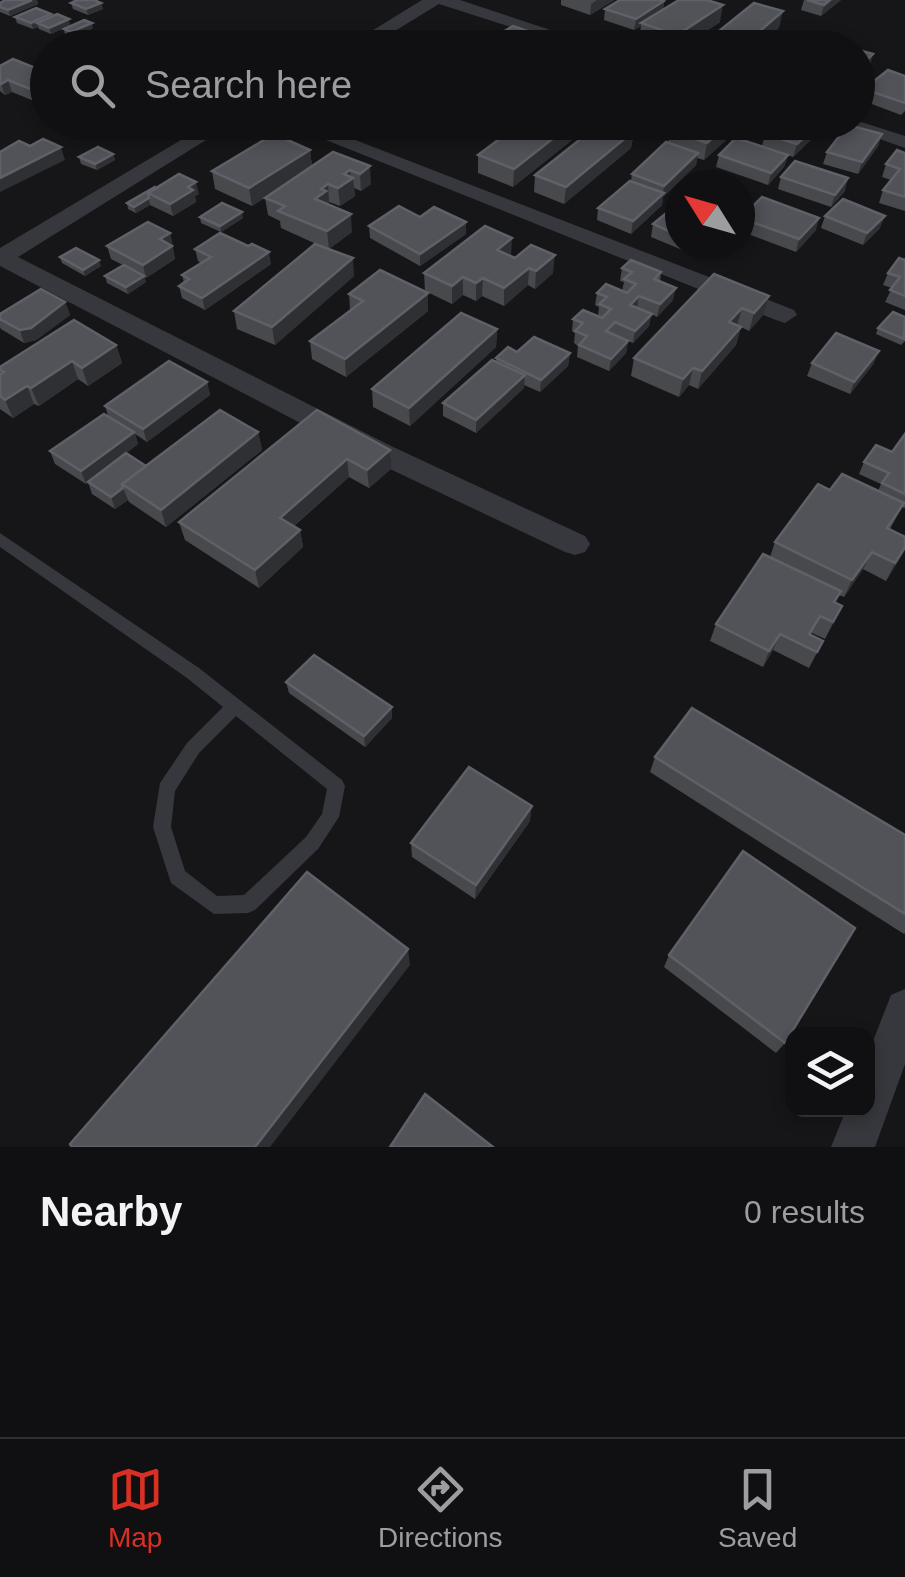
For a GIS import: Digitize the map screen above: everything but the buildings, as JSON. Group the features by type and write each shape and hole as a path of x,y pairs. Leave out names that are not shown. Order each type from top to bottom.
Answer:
{"street":[{"path":"383,30 434,0"},
{"path":"443,0 539,30"},
{"path":"875,133 905,142"},
{"path":"1,257 196,140"},
{"path":"336,140 785,314"},
{"path":"1,257 381,453 575,544"},
{"path":"862,1143 905,1008"}],"lane":[{"path":"0,539 235,706 336,786 330,817 312,843 248,904 214,905 178,877 162,827 166,789 193,748 235,706"}]}
